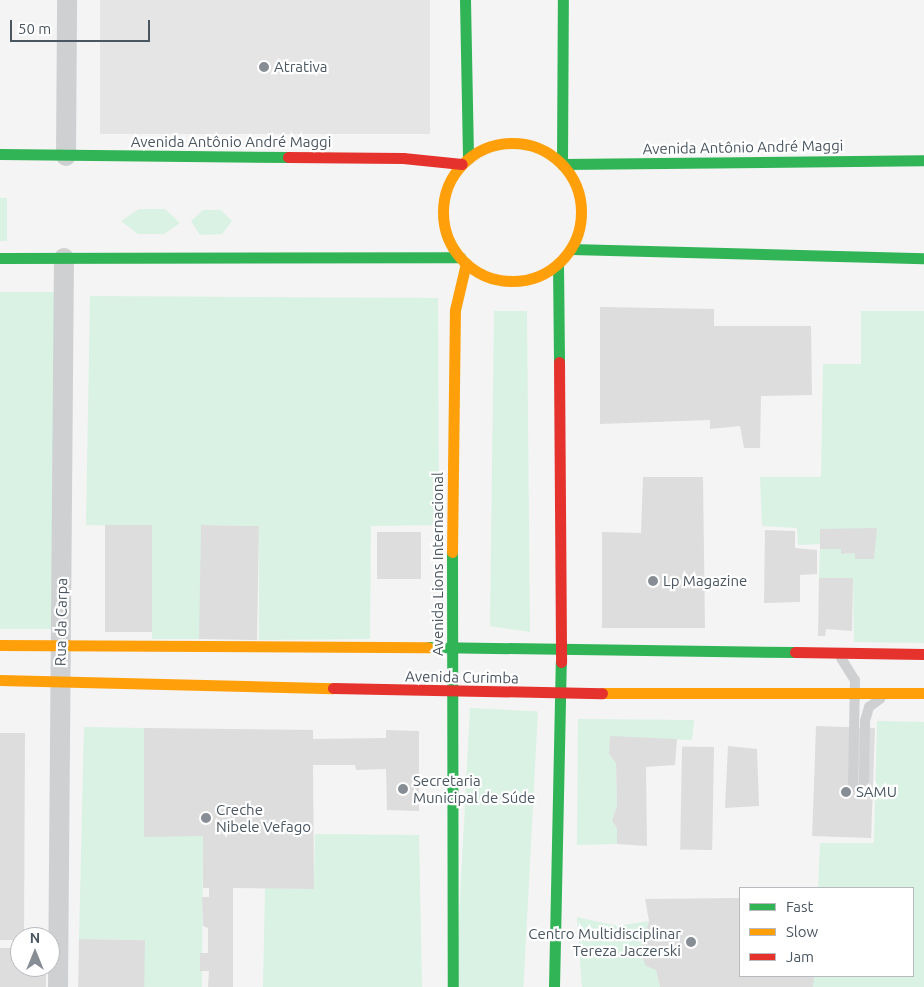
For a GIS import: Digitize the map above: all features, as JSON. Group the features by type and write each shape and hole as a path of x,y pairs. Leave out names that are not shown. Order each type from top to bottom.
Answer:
{"street":[{"path":"66,156 67,0"},
{"path":"465,0 465,162"},
{"path":"562,164 563,0"},
{"path":"522,144 540,149 562,164 574,183 581,204 578,231 570,249 558,264 536,276 512,281 480,273 463,260 451,244 443,214 447,188 465,162 484,149 522,144"},
{"name":"Avenida Antônio André Maggi","path":"0,154 403,158 465,162"},
{"name":"Avenida Antônio André Maggi","path":"562,164 924,160"},
{"path":"570,249 924,258"},
{"path":"0,258 463,260"},
{"name":"Rua da Carpa","path":"58,987 64,258"},
{"name":"Avenida Lions Internacional","path":"453,987 454,692 451,649 455,310 463,260"},
{"path":"554,987 561,694 559,647 558,264"},
{"name":"Avenida Curimba","path":"0,645 451,649 559,647 924,654"},
{"name":"Avenida Curimba","path":"0,680 561,694 924,693"}],"lane":[{"path":"827,652 847,663 855,680 858,787 865,721 869,707 883,698 902,693"}],"shaded area":[{"name":"Atrativa","path":"100,0 430,0 430,134 100,134"}],"green space":[{"path":"0,198 7,198 7,241 0,241"},
{"path":"139,209 165,209 180,223 164,234 138,234 121,221"},
{"path":"203,210 221,210 232,221 222,234 200,235 191,221"},
{"path":"0,292 54,292 54,629 0,629"},
{"path":"90,296 438,298 439,525 371,526 370,639 259,640 259,526 203,525 204,639 152,639 152,526 86,525"},
{"path":"494,311 527,311 530,632 490,626"},
{"path":"861,311 924,311 924,643 854,642 853,578 819,578 820,549 841,549 842,554 855,553 855,559 874,559 876,528 820,544 798,545 797,528 762,526 760,477 821,477 823,364 861,364"},
{"path":"470,708 538,712 523,987 455,987"},
{"path":"578,719 694,720 692,740 610,737 609,754 616,763 617,805 612,821 617,828 617,844 577,845"},
{"path":"877,721 924,722 924,987 813,987 813,977 914,977 914,887 818,887 820,843 874,843"},
{"path":"84,727 144,728 144,836 203,836 202,987 143,987 141,940 79,939"},
{"path":"315,834 419,835 422,987 263,987 265,888 314,889"},
{"path":"577,917 617,926 649,921 640,952 656,970 660,987 582,987"}],"building":[{"path":"600,307 714,309 714,326 811,326 812,395 761,396 760,448 744,448 740,426 710,429 710,420 600,424"},
{"name":"Lp Magazine","path":"643,477 703,477 705,628 602,628 602,532 641,533"},
{"path":"105,525 152,525 152,632 105,632"},
{"path":"201,525 259,526 257,640 199,639"},
{"path":"877,528 874,559 855,559 855,553 841,554 841,549 820,549 820,529"},
{"path":"765,530 795,531 795,548 817,550 817,574 800,575 800,602 764,603"},
{"path":"377,532 421,532 421,579 377,579"},
{"path":"819,578 853,578 852,631 826,629 825,636 818,636"},
{"name":"SAMU","path":"816,726 875,728 871,838 812,836"},
{"path":"144,728 313,730 313,739 386,738 386,730 419,731 419,811 387,810 386,769 356,770 355,765 313,765 314,889 233,888 233,987 208,987 209,971 200,971 200,953 208,953 208,928 203,926 202,897 209,897 209,888 203,888 203,836 144,837"},
{"path":"0,733 25,733 24,927 10,927 10,940 0,940"},
{"path":"610,736 677,739 675,765 646,767 647,846 617,844 617,828 612,821 617,805 616,763 609,754"},
{"path":"682,746 714,747 712,850 680,849"},
{"path":"728,746 757,749 759,806 725,808"},
{"name":"Centro Multidisciplinar Tereza Jaczerski","path":"739,898 739,977 814,977 813,987 660,987 656,970 646,966 640,952 649,921 645,899"},
{"path":"79,939 145,940 144,987 78,987"},
{"path":"0,948 10,948 10,977 46,977 46,987 0,987"}],"traffic: fast":[{"path":"465,0 468,159"},
{"path":"562,164 563,0"},
{"path":"0,154 288,157"},
{"path":"562,164 924,160"},
{"path":"571,249 924,258"},
{"path":"0,258 460,257"},
{"path":"558,264 559,362"},
{"path":"452,552 453,987"},
{"path":"428,647 795,652"},
{"path":"554,987 561,662"}],"traffic: slow":[{"path":"512,143 538,149 561,163 575,186 581,212 575,238 561,261 538,275 512,281 486,275 463,261 449,238 443,212 449,186 463,163 486,149 512,143"},
{"path":"452,552 455,310 466,263"},
{"path":"0,645 428,647"},
{"path":"0,680 333,688"},
{"path":"602,693 924,693"}],"traffic: jam":[{"path":"288,157 403,158 462,164"},
{"path":"559,362 561,662"},
{"path":"795,652 924,654"},
{"path":"333,688 602,693"}],"place":[{"name":"Atrativa","path":"264,67"},
{"name":"Lp Magazine","path":"653,581"},
{"name":"Secretaria Municipal de Súde","path":"403,789"},
{"name":"SAMU","path":"846,792"},
{"name":"Creche Nibele Vefago","path":"206,818"},
{"name":"Centro Multidisciplinar Tereza Jaczerski","path":"691,942"}]}
